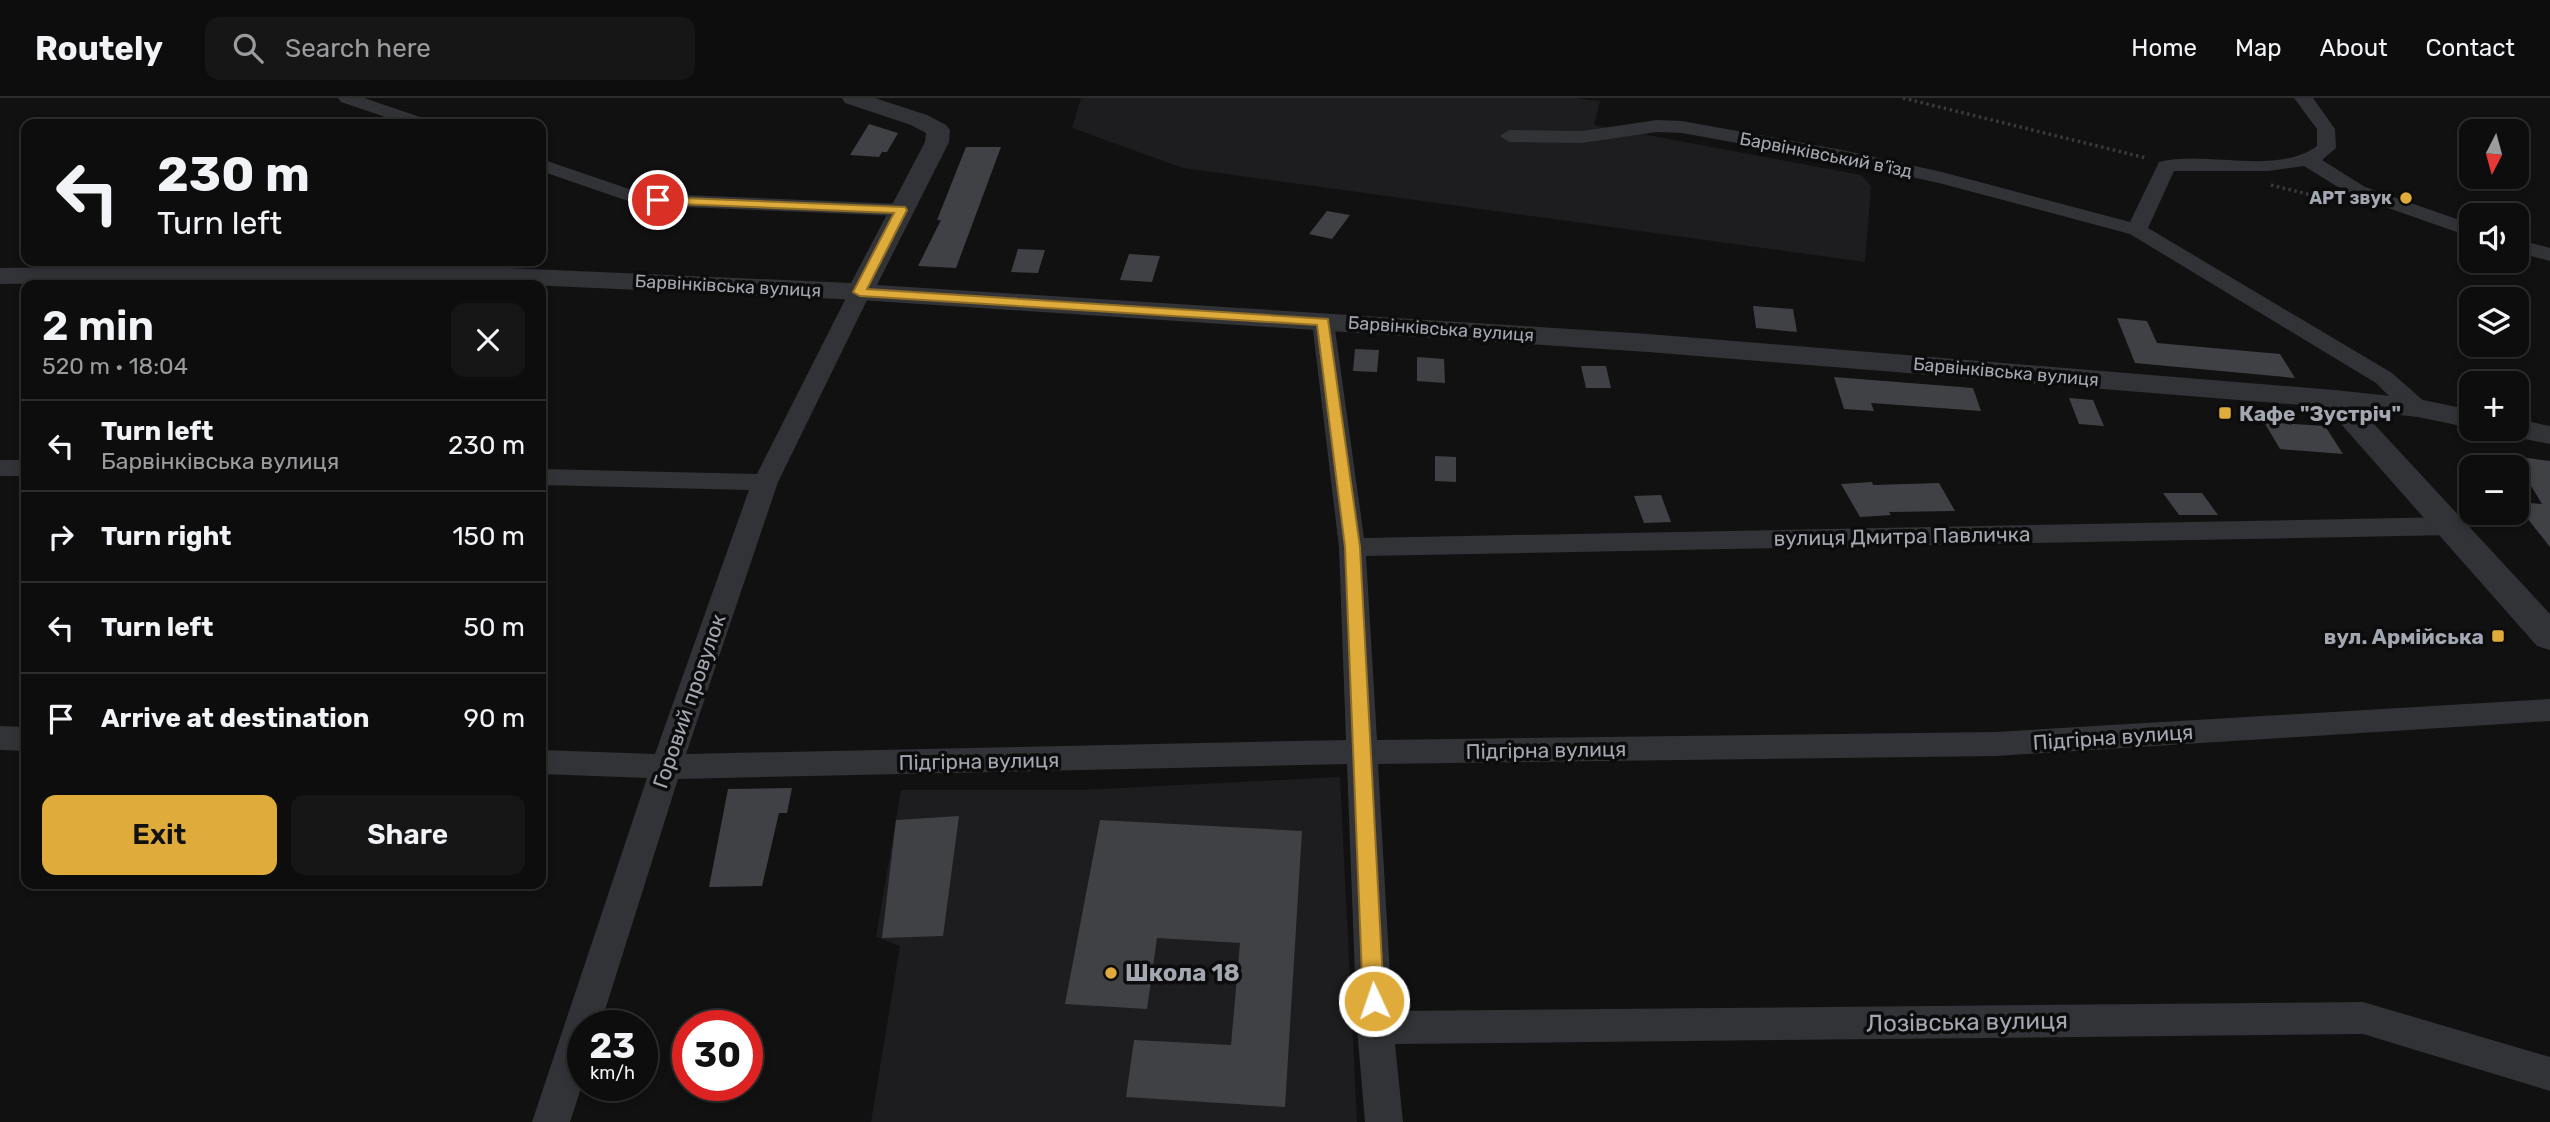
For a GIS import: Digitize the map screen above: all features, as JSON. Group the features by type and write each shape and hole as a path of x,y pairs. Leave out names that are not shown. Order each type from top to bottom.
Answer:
{"street":[{"path":"347,98 408,119"},
{"path":"852,98 919,120 938,130 937,142 860,292"},
{"path":"2137,230 2166,166 2286,165 2322,156 2328,147 2328,134 2303,98"},
{"name":"Барвінківський в’їзд","path":"1509,136 1562,138 1657,126 1682,127 1842,156 1942,178 2137,230 2384,378 2418,408"},
{"path":"2310,161 2358,191 2459,227"},
{"path":"546,167 632,196 658,200 901,210"},
{"path":"2529,248 2550,254"},
{"name":"Барвінківська вулиця","path":"0,276 240,273 486,275 860,292 1648,343 2335,399 2418,408 2459,417"},
{"name":"Горовий провулок","path":"551,1122 666,767 765,482 860,292"},
{"path":"1323,322 1352,547 1375,1028 1384,1122"},
{"path":"2335,399 2550,638"},
{"path":"2529,432 2550,436"},
{"path":"0,468 21,468"},
{"path":"546,477 765,482"},
{"name":"вулиця Дмитра Павличка","path":"1352,547 2451,526"},
{"name":"Підгірна вулиця","path":"546,762 666,767 1362,752 1996,744 2550,710"},
{"path":"0,738 21,739"},
{"name":"Лозівська вулиця","path":"1375,1028 2363,1018 2550,1074"}],"shaded area":[{"path":"1081,98 1576,98 1600,101 1594,125 1861,175 1871,186 1865,262 1183,168 1072,128"},
{"path":"1340,777 1357,1122 871,1122 900,946 876,937 901,790 1081,790"}],"building":[{"path":"869,124 898,133 887,152 882,152 879,157 850,155"},
{"path":"966,147 1001,147 956,268 918,266 941,220 937,220"},
{"path":"1327,211 1350,215 1332,239 1309,234"},
{"path":"1018,249 1045,250 1038,273 1011,272"},
{"path":"1129,254 1160,256 1152,282 1120,280"},
{"path":"1753,306 1793,309 1797,332 1756,328"},
{"path":"2117,318 2147,321 2157,343 2280,354 2295,378 2135,363"},
{"path":"1355,349 1379,350 1377,372 1353,371"},
{"path":"1417,357 1444,359 1445,383 1417,381"},
{"path":"1581,366 1606,366 1611,388 1586,388"},
{"path":"1834,377 1973,388 1981,411 1871,403 1874,411 1844,409"},
{"path":"2069,398 2093,400 2104,426 2079,424"},
{"path":"2264,422 2325,426 2343,454 2280,449"},
{"path":"1435,456 1456,457 1456,482 1435,481"},
{"path":"2529,458 2550,461 2550,547 2529,520 2529,503 2542,504 2529,482"},
{"path":"1872,482 1873,485 1939,483 1955,511 1889,512 1891,515 1860,517 1841,484"},
{"path":"2163,493 2202,493 2218,515 2179,515"},
{"path":"1661,495 1671,522 1644,523 1634,496"},
{"path":"792,788 787,813 779,813 762,886 709,887 728,789"},
{"path":"959,816 943,936 882,938 896,820"},
{"name":"Школа 18","path":"1100,820 1302,831 1285,1107 1126,1097 1134,1040 1231,1045 1240,943 1157,938 1147,1009 1065,1004"}],"place":[{"name":"АРТ звук","path":"2406,198"},
{"name":"Кафе \"Зустріч\"","path":"2225,413"},
{"name":"вул. Армійська","path":"2498,636"},
{"name":"Школа 18","path":"1111,973"}],"route":[{"path":"658,200 901,210 860,292 1323,322 1352,547 1374,1001"}]}
